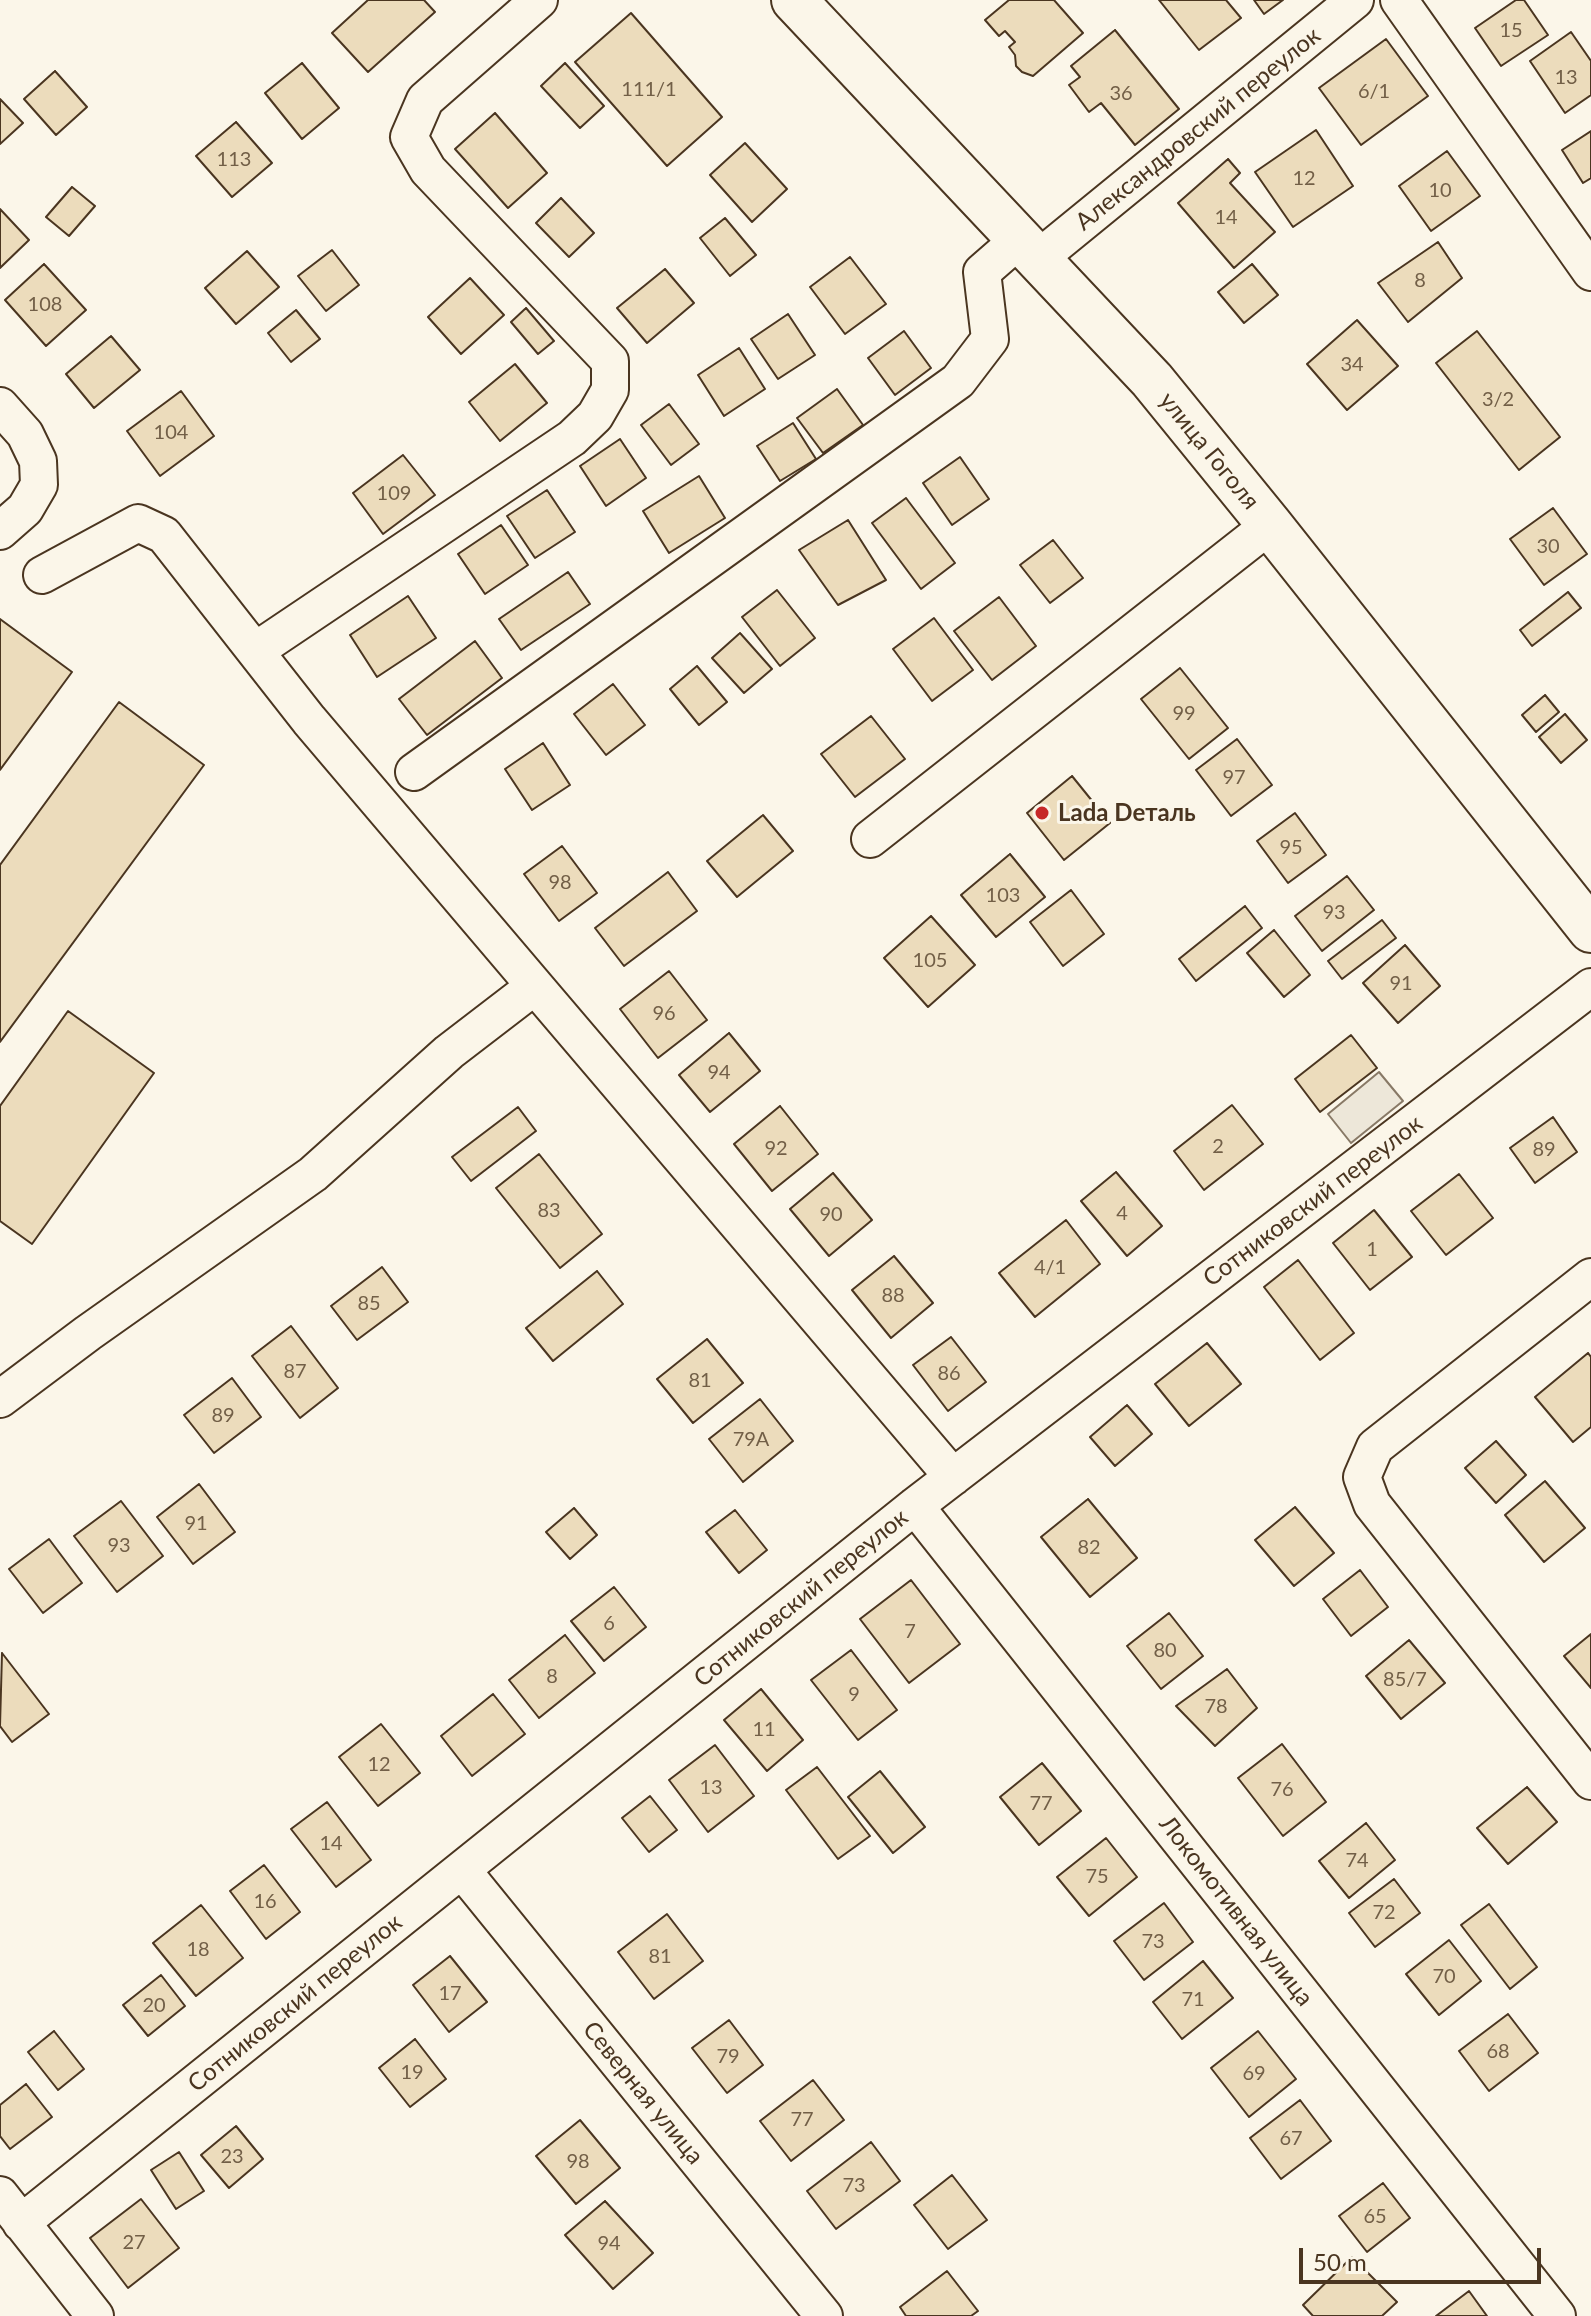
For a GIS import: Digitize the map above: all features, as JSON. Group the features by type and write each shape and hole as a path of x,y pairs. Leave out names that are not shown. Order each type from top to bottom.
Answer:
{"main road":[{"name":"улица Гоголя","path":"794,0 1152,380 1591,930"}],"street":[{"path":"255,651 572,438 595,416 610,390 610,361 428,170 409,137 425,100 539,0"},
{"name":"Александровский переулок","path":"414,772 958,381 990,339 982,272 1030,248 1355,0"},
{"path":"1399,0 1591,272"},
{"path":"0,406 25,434 38,461 39,485 25,509 0,531"},
{"path":"42,575 138,523 164,535 309,720 953,1477"},
{"path":"870,839 1270,525"},
{"path":"0,1399 313,1174 449,1052 535,986"},
{"name":"Сотниковский переулок","path":"6,2204 462,1870 915,1506 1591,987"},
{"path":"1591,1277 1375,1447 1362,1477 1372,1504 1591,1781"},
{"name":"Локомотивная улица","path":"915,1506 1557,2316"},
{"name":"Северная улица","path":"462,1870 824,2316"},
{"path":"6,2204 95,2316"}],"shaded area":[{"path":"1379,1072 1403,1101 1351,1143 1328,1114"}],"building":[{"path":"368,0 424,0 435,12 368,72 332,33"},
{"path":"1009,0 1054,0 1083,33 1033,76 1022,72 1016,66 1015,55 1009,47 1015,42 1005,31 999,36 985,20"},
{"path":"1159,0 1226,0 1241,18 1199,50"},
{"path":"1254,0 1283,0 1264,14"},
{"path":"1516,0 1524,0 1548,35 1501,66 1475,28"},
{"path":"631,13 722,117 667,166 575,62"},
{"path":"1115,30 1179,109 1135,145 1101,103 1089,112 1069,85 1080,77 1071,66"},
{"path":"1571,32 1591,61 1591,95 1565,113 1530,61"},
{"path":"1386,39 1428,96 1361,145 1319,88"},
{"path":"302,63 339,108 302,139 265,93"},
{"path":"565,63 604,106 580,128 541,86"},
{"path":"55,71 87,107 56,135 24,99"},
{"path":"0,99 23,123 0,144"},
{"path":"495,113 547,173 508,208 455,149"},
{"path":"236,122 272,163 232,197 196,156"},
{"path":"1316,130 1353,186 1293,227 1255,172"},
{"path":"1591,131 1591,178 1583,183 1562,150"},
{"path":"745,143 787,189 752,222 710,175"},
{"path":"1447,151 1480,196 1431,231 1399,186"},
{"path":"1228,159 1240,173 1230,183 1275,232 1234,268 1178,203"},
{"path":"72,187 95,206 69,236 46,217"},
{"path":"561,198 594,233 569,257 536,223"},
{"path":"0,209 29,240 0,268"},
{"path":"725,218 756,255 730,276 700,238"},
{"path":"1438,242 1462,278 1408,322 1378,283"},
{"path":"332,250 359,285 326,311 298,276"},
{"path":"247,251 279,287 236,324 205,288"},
{"path":"850,257 886,304 845,334 810,287"},
{"path":"44,264 86,310 46,346 5,300"},
{"path":"1252,264 1278,295 1244,323 1218,292"},
{"path":"665,269 694,303 647,343 617,308"},
{"path":"470,278 504,315 461,354 428,317"},
{"path":"526,308 554,341 538,354 511,322"},
{"path":"296,310 320,339 291,362 268,333"},
{"path":"788,314 815,355 778,379 751,339"},
{"path":"1357,320 1398,366 1347,410 1307,364"},
{"path":"904,331 931,368 895,395 868,358"},
{"path":"1477,331 1560,437 1519,470 1436,363"},
{"path":"111,336 140,370 94,408 66,374"},
{"path":"739,348 765,389 724,416 698,375"},
{"path":"515,364 547,403 500,441 469,402"},
{"path":"837,389 863,425 823,453 797,418"},
{"path":"181,391 214,436 160,476 127,431"},
{"path":"669,404 699,444 671,465 641,425"},
{"path":"793,423 816,459 780,481 757,446"},
{"path":"620,439 646,478 606,506 580,466"},
{"path":"403,455 435,495 383,534 353,493"},
{"path":"960,457 989,499 952,525 923,483"},
{"path":"699,476 725,518 669,553 643,511"},
{"path":"547,490 575,532 535,558 507,516"},
{"path":"906,498 955,563 921,589 872,523"},
{"path":"1553,508 1587,554 1544,585 1510,539"},
{"path":"848,520 886,580 838,605 799,550"},
{"path":"501,525 528,565 485,594 458,554"},
{"path":"1053,540 1083,578 1050,603 1020,565"},
{"path":"568,572 590,604 521,650 499,619"},
{"path":"777,590 815,638 780,666 742,617"},
{"path":"1568,592 1581,608 1532,646 1520,630"},
{"path":"408,596 436,638 377,677 350,635"},
{"path":"999,597 1036,646 992,680 954,631"},
{"path":"934,618 973,670 932,701 893,649"},
{"path":"0,619 72,672 0,770"},
{"path":"740,633 772,669 744,693 712,658"},
{"path":"475,641 502,678 427,735 399,699"},
{"path":"697,666 727,702 699,725 670,689"},
{"path":"1180,668 1228,728 1189,759 1141,699"},
{"path":"613,684 645,725 606,755 574,714"},
{"path":"1545,695 1559,712 1536,732 1522,715"},
{"path":"119,702 204,765 0,1042 0,865"},
{"path":"1565,714 1587,740 1561,763 1539,737"},
{"path":"871,716 905,759 855,797 821,754"},
{"path":"1237,739 1272,785 1231,816 1196,770"},
{"path":"543,743 570,785 532,810 505,769"},
{"path":"1072,776 1110,823 1064,860 1027,813"},
{"path":"1295,813 1326,855 1288,883 1257,841"},
{"path":"763,815 793,851 737,897 707,861"},
{"path":"562,846 597,893 559,921 524,874"},
{"path":"1010,854 1045,897 996,937 961,895"},
{"path":"668,872 697,911 624,966 595,928"},
{"path":"1347,876 1374,910 1322,951 1295,916"},
{"path":"1071,890 1104,934 1063,966 1030,922"},
{"path":"1245,906 1262,928 1196,981 1179,959"},
{"path":"931,916 975,965 928,1007 884,958"},
{"path":"1382,920 1396,938 1342,979 1328,961"},
{"path":"1274,930 1310,975 1284,997 1247,953"},
{"path":"1405,945 1440,986 1398,1023 1363,983"},
{"path":"669,971 707,1020 658,1058 620,1009"},
{"path":"68,1011 154,1073 32,1244 0,1221 0,1106"},
{"path":"729,1033 760,1071 710,1112 679,1075"},
{"path":"1351,1035 1377,1068 1320,1112 1295,1079"},
{"path":"1232,1105 1263,1144 1204,1190 1174,1151"},
{"path":"780,1106 818,1154 772,1191 734,1144"},
{"path":"518,1107 536,1131 471,1181 452,1157"},
{"path":"1553,1117 1577,1152 1535,1183 1510,1148"},
{"path":"539,1154 602,1234 560,1268 496,1188"},
{"path":"1116,1172 1162,1226 1127,1256 1081,1201"},
{"path":"833,1173 872,1220 829,1256 790,1209"},
{"path":"1459,1174 1493,1218 1446,1255 1411,1211"},
{"path":"1374,1210 1412,1257 1370,1290 1333,1243"},
{"path":"1066,1220 1100,1264 1035,1317 999,1273"},
{"path":"894,1256 933,1303 891,1338 852,1290"},
{"path":"1298,1260 1354,1333 1320,1360 1264,1287"},
{"path":"382,1267 408,1302 357,1340 331,1306"},
{"path":"597,1271 623,1304 553,1361 526,1328"},
{"path":"291,1326 338,1388 300,1418 252,1356"},
{"path":"951,1337 986,1382 948,1411 913,1365"},
{"path":"707,1339 743,1383 693,1423 657,1379"},
{"path":"1207,1343 1241,1384 1189,1426 1155,1384"},
{"path":"1588,1353 1591,1357 1591,1427 1573,1442 1535,1397"},
{"path":"232,1378 261,1417 214,1453 184,1415"},
{"path":"760,1399 793,1441 743,1482 709,1439"},
{"path":"1127,1405 1152,1434 1115,1466 1090,1437"},
{"path":"1496,1441 1526,1475 1496,1503 1465,1468"},
{"path":"1545,1481 1585,1528 1544,1562 1505,1515"},
{"path":"199,1484 235,1532 193,1564 157,1517"},
{"path":"1088,1499 1137,1558 1090,1597 1041,1537"},
{"path":"121,1501 163,1556 117,1592 74,1536"},
{"path":"1295,1507 1334,1553 1294,1586 1255,1540"},
{"path":"574,1508 597,1535 570,1559 546,1532"},
{"path":"735,1510 767,1550 739,1573 706,1532"},
{"path":"49,1539 82,1583 43,1613 9,1569"},
{"path":"1360,1570 1388,1607 1351,1636 1323,1599"},
{"path":"911,1580 960,1644 909,1683 860,1619"},
{"path":"614,1587 646,1627 604,1661 571,1621"},
{"path":"1169,1613 1203,1656 1161,1689 1127,1646"},
{"path":"1591,1634 1591,1688 1564,1656"},
{"path":"565,1635 595,1673 539,1718 509,1680"},
{"path":"1409,1640 1445,1683 1401,1719 1366,1676"},
{"path":"851,1650 897,1710 858,1740 811,1680"},
{"path":"2,1653 49,1714 12,1742 0,1726"},
{"path":"1227,1669 1257,1708 1215,1746 1176,1706"},
{"path":"761,1689 803,1740 767,1771 724,1720"},
{"path":"493,1694 525,1734 472,1776 441,1736"},
{"path":"381,1724 420,1773 378,1806 339,1757"},
{"path":"1282,1744 1326,1802 1283,1836 1238,1778"},
{"path":"715,1745 754,1796 708,1832 669,1780"},
{"path":"1042,1763 1081,1811 1039,1845 1000,1797"},
{"path":"817,1767 870,1836 838,1859 786,1790"},
{"path":"880,1771 925,1827 893,1853 848,1797"},
{"path":"1527,1787 1557,1822 1508,1864 1477,1828"},
{"path":"650,1796 677,1830 649,1852 622,1818"},
{"path":"327,1802 371,1860 336,1887 291,1829"},
{"path":"1366,1823 1395,1860 1349,1898 1319,1861"},
{"path":"1106,1838 1137,1877 1089,1916 1057,1877"},
{"path":"264,1865 300,1912 266,1939 230,1891"},
{"path":"1394,1879 1420,1913 1375,1947 1349,1913"},
{"path":"1164,1903 1193,1942 1144,1980 1114,1941"},
{"path":"1489,1904 1537,1967 1510,1989 1461,1925"},
{"path":"201,1905 243,1958 196,1996 153,1943"},
{"path":"667,1914 703,1961 654,1999 618,1952"},
{"path":"1449,1940 1481,1981 1439,2015 1406,1974"},
{"path":"450,1956 487,2002 449,2032 413,1985"},
{"path":"1203,1961 1233,1998 1182,2039 1153,2002"},
{"path":"161,1975 185,2006 148,2036 123,2005"},
{"path":"1508,2014 1538,2053 1489,2091 1459,2051"},
{"path":"729,2020 763,2065 727,2093 692,2048"},
{"path":"54,2031 84,2069 58,2090 28,2052"},
{"path":"1258,2031 1296,2079 1249,2117 1211,2068"},
{"path":"415,2039 446,2079 410,2107 379,2068"},
{"path":"813,2080 844,2120 791,2161 760,2121"},
{"path":"26,2084 52,2117 10,2149 0,2136 0,2105"},
{"path":"1300,2100 1331,2141 1281,2179 1250,2138"},
{"path":"580,2120 620,2168 576,2204 536,2156"},
{"path":"236,2126 263,2159 229,2188 201,2155"},
{"path":"871,2142 900,2181 836,2229 807,2191"},
{"path":"179,2152 204,2191 176,2209 151,2170"},
{"path":"952,2175 987,2220 948,2249 914,2205"},
{"path":"1383,2183 1410,2218 1367,2252 1339,2216"},
{"path":"141,2199 179,2248 128,2288 90,2238"},
{"path":"605,2201 653,2253 613,2289 565,2235"},
{"path":"1352,2257 1397,2302 1382,2316 1313,2316 1303,2305"},
{"path":"947,2271 978,2311 971,2316 906,2316 900,2307"},
{"path":"1469,2291 1487,2316 1436,2316"}],"place":[{"name":"Lada Dеталь","path":"1042,813"}]}
